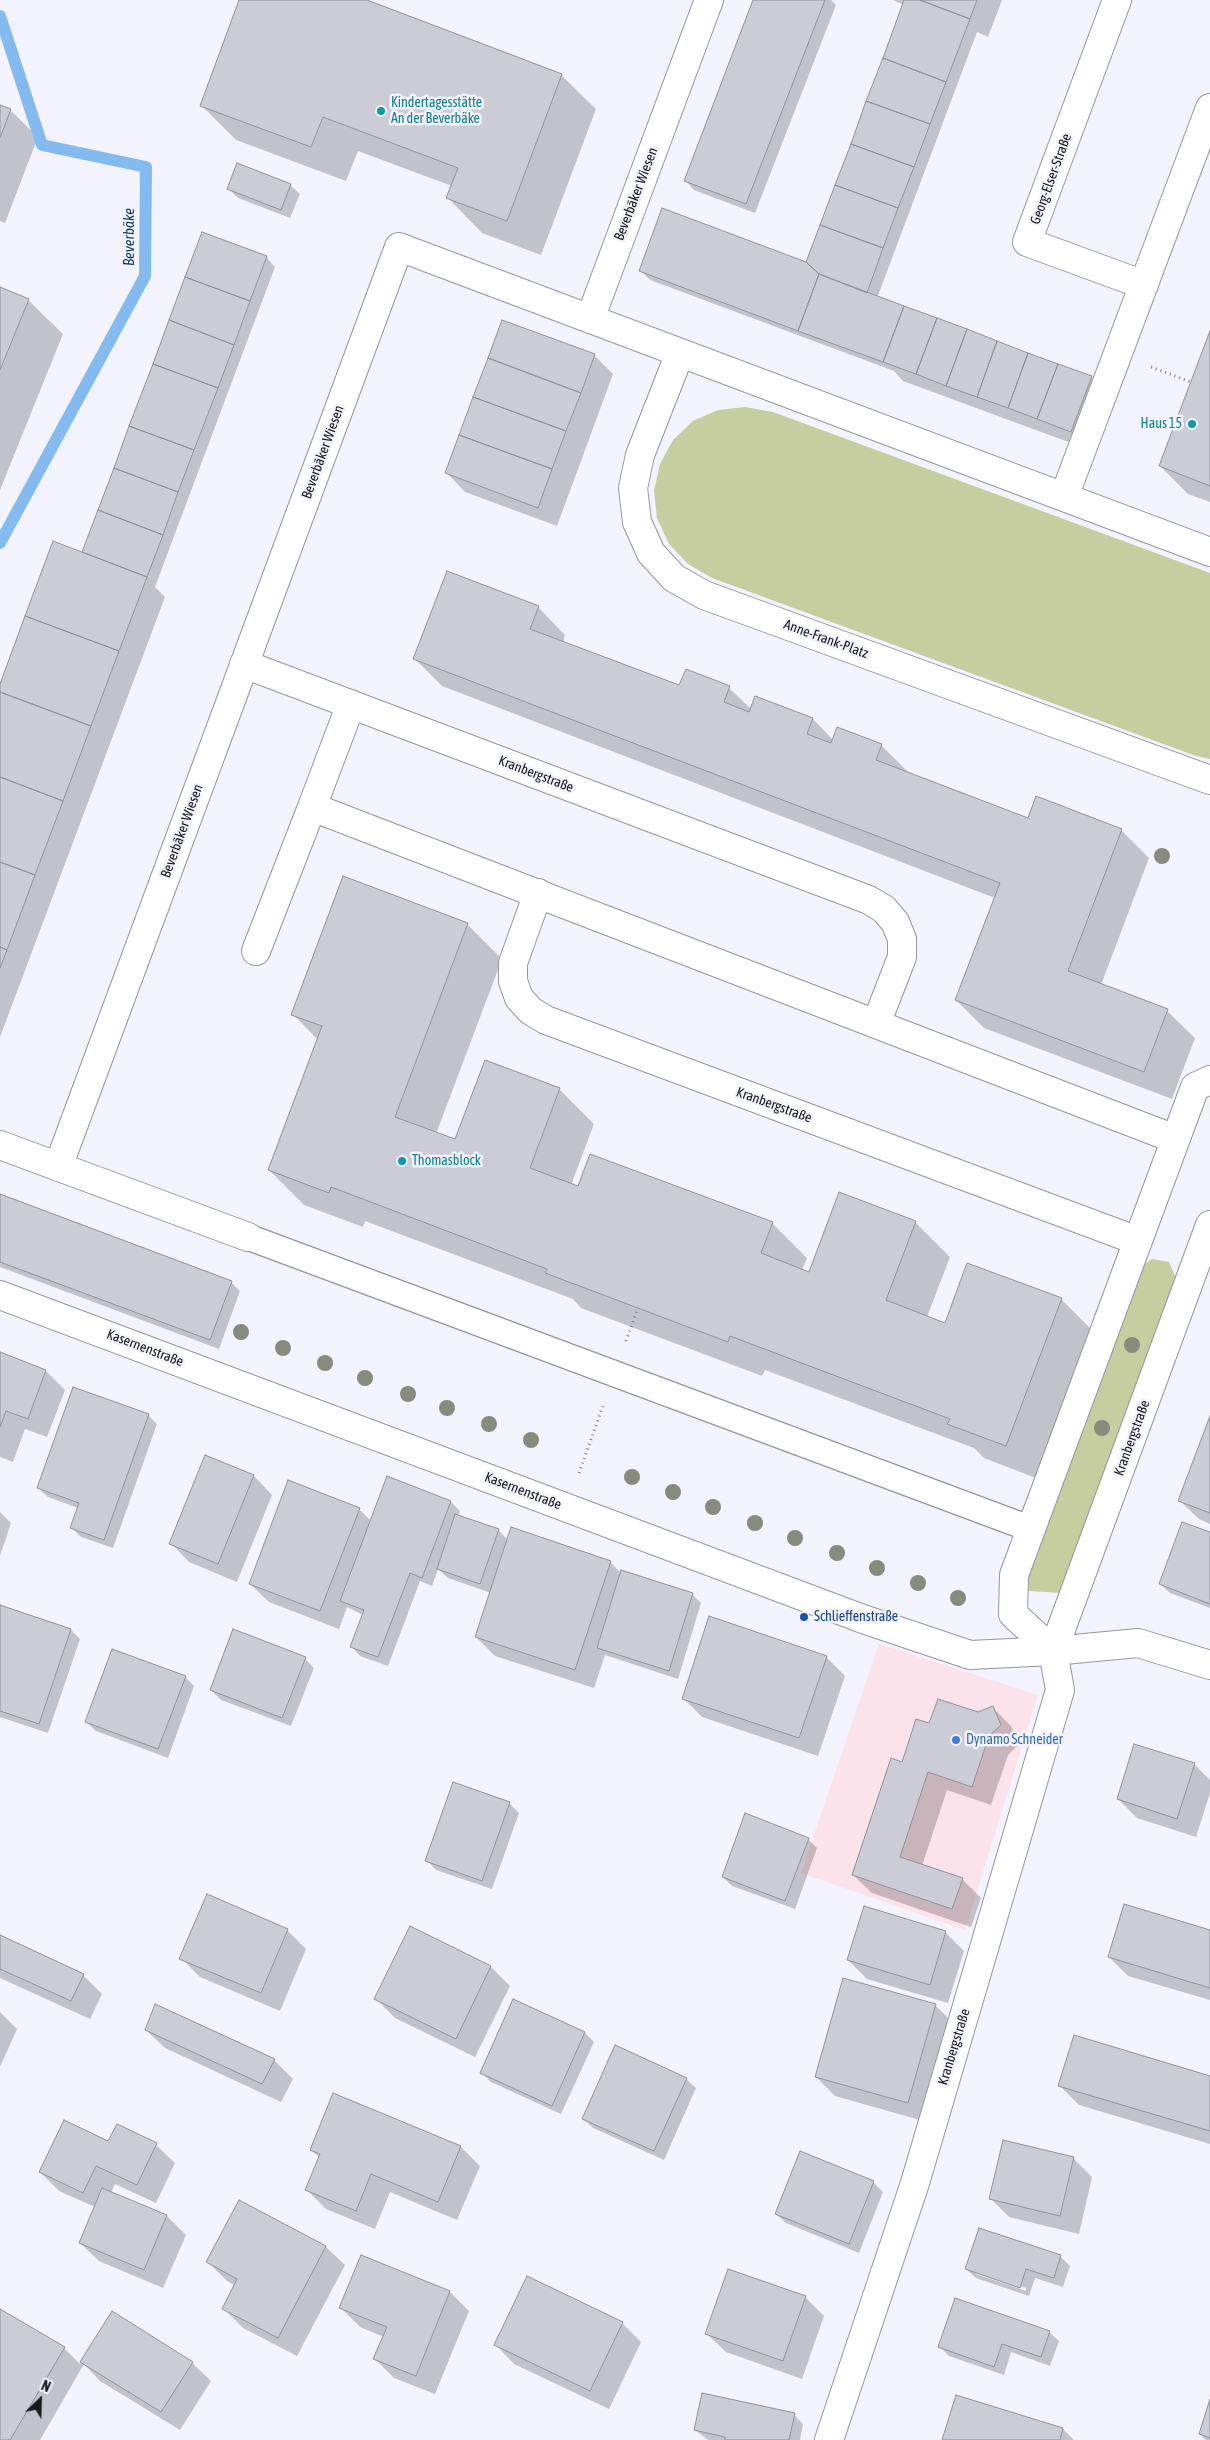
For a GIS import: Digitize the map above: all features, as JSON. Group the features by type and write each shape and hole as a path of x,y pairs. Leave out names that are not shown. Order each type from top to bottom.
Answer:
{"street":[{"name":"Beverbäker Wiesen","path":"58,1167 399,247 590,319 709,0"},
{"name":"Georg-Elser-Straße","path":"1117,0 1027,242 1144,285"},
{"path":"1064,497 1210,108"},
{"path":"590,319 1210,552"},
{"name":"Anne-Frank-Platz","path":"680,353 640,455 633,488 637,522 651,553 674,578 704,594 1210,780"},
{"name":"Kranbergstraße","path":"244,664 868,900 884,909 895,922 902,939 902,957 876,1024"},
{"path":"256,951 351,704"},
{"path":"312,807 1175,1139"},
{"name":"Kranbergstraße","path":"538,894 513,963 513,981 519,998 531,1011 546,1020 1138,1241"},
{"path":"1210,1080 1194,1087 1014,1575 1013,1614 1053,1651 1138,1643 1210,1665"},
{"path":"0,1145 248,1237"},
{"name":"Kranbergstraße","path":"829,2440 915,2183 1060,1690 1053,1651 1210,1226"},
{"name":"Kasernenstraße","path":"0,1295 863,1619 970,1655 1053,1651"}],"lane":[{"path":"248,1237 1031,1530"}],"shaded area":[{"path":"879,1644 1038,1695 965,1930 801,1873"}],"green space":[{"path":"745,407 773,412 1210,573 1210,759 1196,756 712,578 688,564 669,544 657,518 654,491 660,464 673,440 693,421 718,410"},
{"path":"1152,1259 1169,1262 1176,1278 1061,1593 1029,1591 1029,1574 1143,1265"}],"building":[{"name":"Kindertagesstätte An der Beverbäke","path":"239,0 367,0 562,74 507,221 446,198 458,168 323,117 311,147 200,106"},
{"path":"753,0 825,0 746,204 684,181"},
{"path":"904,0 920,0 970,19 946,82 883,58"},
{"path":"920,0 977,0 970,19"},
{"path":"883,58 946,82 930,124 866,101"},
{"path":"866,101 930,124 914,167 851,144"},
{"path":"0,105 11,109 0,138"},
{"path":"851,144 914,167 898,208 835,185"},
{"path":"237,163 291,184 281,210 227,189"},
{"path":"835,185 898,208 883,248 820,225"},
{"path":"662,208 806,262 819,274 798,331 639,271"},
{"path":"820,225 883,248 867,293 819,274 806,262"},
{"path":"202,232 267,256 250,301 185,277"},
{"path":"819,274 904,306 883,362 798,331"},
{"path":"185,277 250,301 234,345 169,320"},
{"path":"0,287 29,299 0,370"},
{"path":"904,306 937,318 916,374 883,362"},
{"path":"937,318 967,329 946,386 916,374"},
{"path":"169,320 234,345 218,388 153,364"},
{"path":"502,320 595,354 581,393 488,358"},
{"path":"967,329 997,341 977,397 946,386"},
{"name":"Haus 15","path":"1210,331 1210,486 1159,466"},
{"path":"997,341 1028,353 1008,408 977,397"},
{"path":"1028,353 1058,364 1037,419 1008,408"},
{"path":"488,358 581,393 566,431 473,397"},
{"path":"153,364 218,388 194,450 129,426"},
{"path":"1058,364 1092,376 1071,432 1037,419"},
{"path":"473,397 566,431 552,469 459,435"},
{"path":"129,426 194,450 178,492 114,468"},
{"path":"459,435 552,469 538,508 445,473"},
{"path":"114,468 178,492 163,535 98,510"},
{"path":"98,510 163,535 147,577 82,552"},
{"path":"53,541 147,577 119,651 25,616"},
{"path":"447,571 539,606 530,629 679,685 686,669 730,686 724,702 749,712 755,696 813,718 807,734 831,743 837,727 882,744 876,760 1028,818 1036,796 1122,829 1068,971 1168,1009 1144,1072 955,1000 1000,883 413,659"},
{"path":"25,616 119,651 91,726 0,692 0,684"},
{"path":"0,692 91,726 63,801 0,777"},
{"path":"0,777 63,801 35,875 0,862"},
{"path":"0,862 35,875 7,950 0,947"},
{"name":"Thomasblock","path":"343,876 468,923 395,1117 455,1139 485,1060 560,1088 530,1168 578,1186 590,1154 773,1222 761,1253 809,1272 839,1192 916,1221 886,1300 945,1323 967,1263 1062,1298 1006,1446 947,1424 950,1419 730,1336 728,1342 545,1273 547,1269 331,1187 329,1193 268,1170 322,1026 291,1015"},
{"path":"0,947 7,950 0,968"},
{"path":"0,1194 232,1281 210,1340 0,1262"},
{"path":"0,1352 46,1370 28,1419 6,1411 0,1427"},
{"path":"73,1387 149,1414 104,1540 70,1528 79,1503 37,1488"},
{"path":"1210,1416 1210,1513 1178,1501"},
{"path":"205,1455 254,1475 218,1564 169,1544"},
{"path":"387,1476 451,1501 422,1578 410,1573 378,1657 350,1647 364,1610 340,1601"},
{"path":"288,1480 360,1508 320,1611 249,1584"},
{"path":"455,1514 499,1529 480,1584 437,1569"},
{"path":"1182,1522 1210,1532 1210,1604 1159,1584"},
{"path":"511,1527 611,1561 575,1670 475,1637"},
{"path":"621,1570 693,1593 669,1671 597,1648"},
{"path":"0,1605 71,1629 39,1724 0,1711"},
{"path":"709,1616 827,1656 799,1738 682,1699"},
{"path":"233,1629 306,1657 282,1718 210,1690"},
{"path":"112,1649 186,1676 158,1749 85,1722"},
{"path":"938,1699 978,1712 993,1706 1001,1725 989,1736 972,1787 928,1772 900,1857 963,1878 952,1909 852,1875 891,1758 902,1762 916,1719 929,1723"},
{"path":"1134,1744 1195,1763 1177,1819 1117,1799"},
{"path":"453,1782 510,1802 482,1881 425,1861"},
{"path":"745,1813 809,1838 785,1901 722,1877"},
{"path":"207,1894 288,1929 261,1993 179,1959"},
{"path":"1124,1904 1210,1930 1210,1988 1108,1957"},
{"path":"864,1906 946,1931 930,1985 847,1960"},
{"path":"410,1926 491,1966 456,2039 374,1999"},
{"path":"0,1935 84,1974 71,2001 0,1969"},
{"path":"843,1978 936,2004 908,2103 815,2077"},
{"path":"513,1999 585,2032 552,2106 480,2073"},
{"path":"155,2004 275,2059 262,2084 145,2030"},
{"path":"1074,2035 1210,2076 1210,2131 1058,2086"},
{"path":"615,2045 687,2078 654,2151 582,2119"},
{"path":"333,2093 461,2146 438,2202 371,2174 356,2211 305,2190 320,2154 310,2150"},
{"path":"64,2120 108,2141 117,2124 157,2143 137,2185 96,2166 83,2193 39,2172"},
{"path":"1003,2140 1074,2157 1060,2216 989,2199"},
{"path":"800,2151 874,2181 849,2244 775,2214"},
{"path":"102,2188 167,2215 144,2270 79,2243"},
{"path":"239,2200 326,2246 278,2338 222,2309 237,2279 206,2262"},
{"path":"979,2228 1061,2255 1054,2278 1026,2269 1020,2288 965,2269"},
{"path":"361,2255 450,2291 416,2376 373,2359 387,2327 339,2308"},
{"path":"728,2269 806,2296 783,2361 705,2334"},
{"path":"527,2276 623,2322 590,2391 494,2345"},
{"path":"955,2298 1050,2331 1041,2357 1002,2344 994,2367 938,2347"},
{"path":"0,2309 65,2347 10,2440 0,2440"},
{"path":"112,2311 193,2362 161,2412 80,2362"},
{"path":"702,2393 795,2413 789,2440 725,2440 725,2437 694,2430"},
{"path":"956,2395 1063,2428 1060,2440 942,2440"},
{"path":"1210,2399 1210,2438 1199,2434"}],"waterway":[{"name":"Beverbäke","path":"0,16 42,145 146,167 145,276 0,543"}],"place":[{"name":"Kindertagesstätte An der Beverbäke","path":"381,111"},
{"name":"Haus 15","path":"1192,424"},
{"name":"Thomasblock","path":"402,1161"},
{"name":"Schlieffenstraße","path":"804,1617"},
{"name":"Dynamo Schneider","path":"956,1740"}]}
